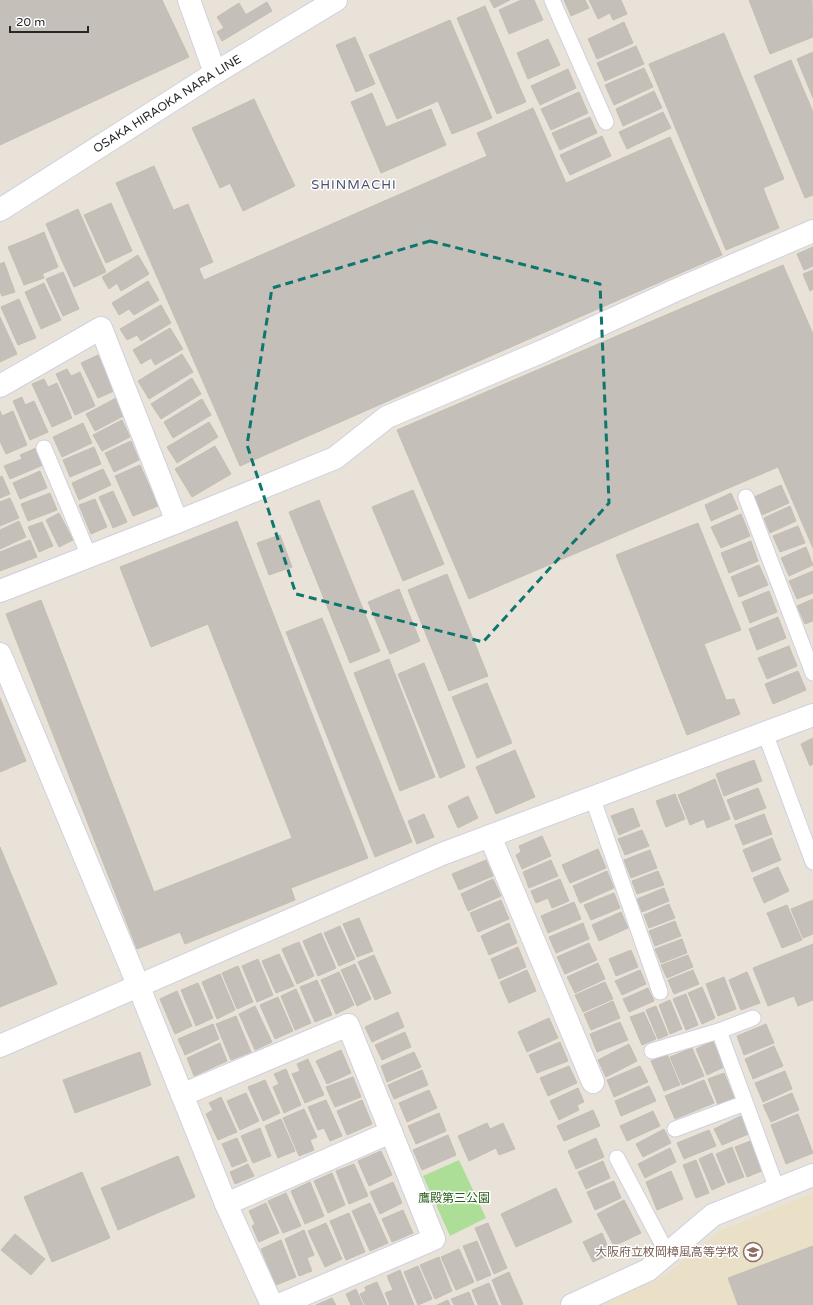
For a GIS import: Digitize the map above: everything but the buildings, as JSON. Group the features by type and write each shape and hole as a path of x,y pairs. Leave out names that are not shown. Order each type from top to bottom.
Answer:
{"street":[{"path":"188,0 215,73"},
{"name":"OSAKA HIRAOKA NARA LINE","path":"0,210 215,73 336,0"},
{"path":"0,591 335,458 387,417 542,351 676,290 813,231"},
{"path":"0,386 101,328 177,522"},
{"path":"0,654 138,986 226,1204 272,1305"},
{"path":"0,1046 442,854 813,715"},
{"path":"490,836 593,1082"},
{"path":"182,1095 348,1025 434,1239 279,1305"},
{"path":"226,1204 391,1132"},
{"path":"572,1305 648,1270 713,1215 813,1175"}],"lane":[{"path":"552,0 606,122"},
{"path":"44,448 88,556"},
{"path":"746,497 813,673"},
{"path":"764,733 813,862"},
{"path":"593,798 660,992"},
{"path":"652,1051 719,1031 753,1018"},
{"path":"719,1031 777,1189"},
{"path":"674,1129 745,1103"},
{"path":"617,1158 668,1253"}],"highlighted area":[{"path":"430,241 600,284 609,503 483,642 296,594 247,445 272,288"}],"shaded area":[{"name":"大阪府立枚岡樟風高等学校","path":"813,1193 813,1305 602,1305 667,1274 720,1231"}],"green space":[{"name":"鷹殿第三公園","path":"459,1160 486,1218 450,1236 423,1176"}],"place":[{"name":"大阪府立枚岡樟風高等学校","path":"753,1252"}],"district":[{"name":"SHINMACHI","path":"354,184"}]}
